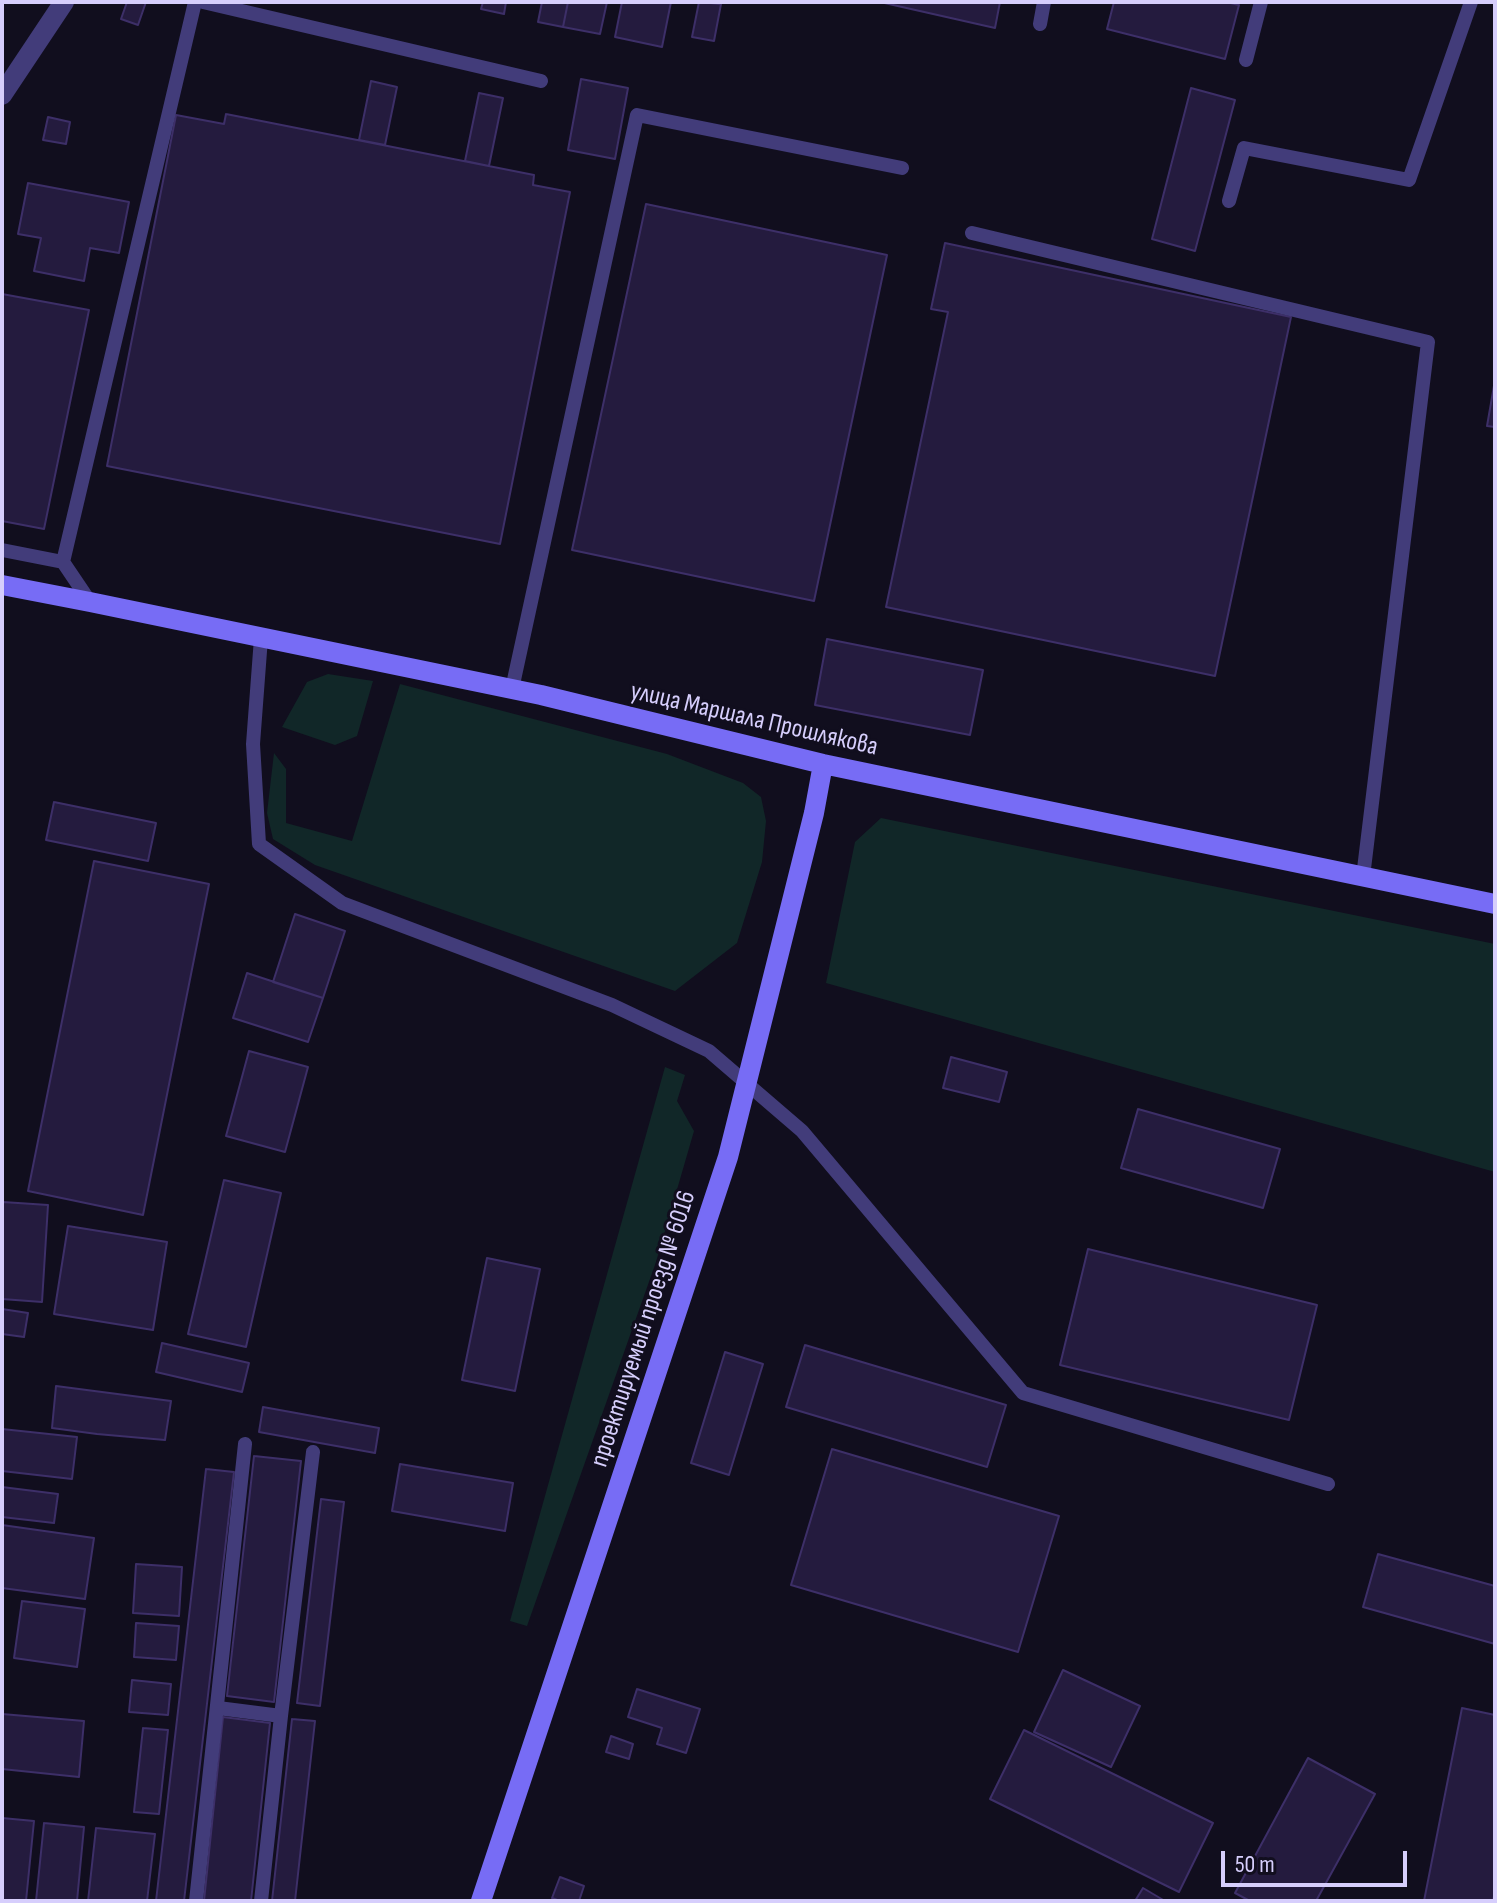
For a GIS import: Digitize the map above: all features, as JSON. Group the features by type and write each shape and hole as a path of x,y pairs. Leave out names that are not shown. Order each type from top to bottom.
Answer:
{"main road":[{"name":"улица Маршала Прошлякова","path":"2,585 512,689 823,764 1495,904"},
{"name":"проектируемый проезд № 6016","path":"481,1901 728,1157 814,813 823,764"}],"street":[{"path":"2,95 64,2"}],"lane":[{"path":"63,562 195,2"},
{"path":"203,2 541,81"},
{"path":"1040,24 1044,2"},
{"path":"1246,60 1261,2"},
{"path":"1229,201 1244,148 1409,180 1471,2"},
{"path":"512,689 637,115 902,168"},
{"path":"972,233 1428,342 1363,877"},
{"path":"2,550 63,562 90,602"},
{"path":"261,638 253,744 259,844 342,903 612,1005 709,1051 802,1131 1023,1393 1328,1484"},
{"path":"196,1901 245,1444"},
{"path":"261,1901 313,1452"},
{"path":"218,1708 281,1716"}],"green space":[{"path":"328,674 373,681 357,736 335,745 282,727 307,682"},
{"path":"400,684 667,754 743,783 761,797 766,821 762,862 737,943 675,991 315,865 273,839 267,813 274,753 286,769 286,823 352,841"},
{"path":"881,818 1495,944 1495,1172 826,983 855,842"},
{"path":"665,1067 685,1075 677,1101 694,1131 656,1262 527,1626 510,1621"}],"building":[{"path":"127,2 146,2 138,25 121,19"},
{"path":"483,2 506,2 504,14 481,9"},
{"path":"542,2 568,2 563,27 538,22"},
{"path":"568,2 607,2 600,34 563,27"},
{"path":"622,2 671,2 662,47 615,37"},
{"path":"699,2 721,4 714,41 692,37"},
{"path":"880,2 1000,2 995,28"},
{"path":"1114,2 1226,2 1239,5 1225,59 1107,29"},
{"path":"581,79 628,88 615,159 568,150"},
{"path":"371,81 397,87 385,145 359,140"},
{"path":"1191,88 1235,100 1195,251 1152,239"},
{"path":"479,93 503,98 489,166 465,161"},
{"path":"226,114 534,175 533,185 570,192 500,544 107,466 176,115 224,124"},
{"path":"48,117 70,122 66,144 43,140"},
{"path":"28,183 129,202 119,253 90,248 84,281 34,271 41,238 18,234"},
{"path":"646,204 887,255 814,601 572,550"},
{"path":"945,243 1291,317 1215,676 886,607 948,312 931,309"},
{"path":"2,294 89,310 44,529 2,521"},
{"path":"1495,380 1495,427 1487,426"},
{"path":"827,639 983,670 970,735 815,705"},
{"path":"54,802 156,823 148,861 46,840"},
{"path":"94,861 209,884 143,1215 28,1191"},
{"path":"295,914 345,931 323,998 273,982"},
{"path":"247,973 323,998 308,1042 233,1018"},
{"path":"249,1051 308,1067 285,1152 226,1136"},
{"path":"951,1057 1007,1072 999,1102 943,1088"},
{"path":"1138,1109 1280,1149 1263,1208 1121,1168"},
{"path":"224,1180 281,1193 246,1347 188,1334"},
{"path":"3,1202 48,1205 42,1302 2,1299"},
{"path":"68,1226 167,1242 153,1330 54,1314"},
{"path":"1088,1249 1317,1305 1289,1420 1060,1365"},
{"path":"487,1258 540,1269 515,1391 462,1380"},
{"path":"2,1309 28,1313 24,1337 2,1334"},
{"path":"162,1343 249,1363 242,1392 156,1372"},
{"path":"805,1345 1006,1405 987,1467 786,1407"},
{"path":"725,1352 763,1364 729,1475 691,1463"},
{"path":"56,1386 171,1401 165,1440 52,1428"},
{"path":"263,1407 379,1428 375,1453 259,1432"},
{"path":"2,1429 77,1437 72,1479 2,1471"},
{"path":"832,1449 1059,1516 1018,1652 791,1585"},
{"path":"254,1456 301,1461 274,1702 227,1696"},
{"path":"400,1464 513,1483 505,1531 392,1511"},
{"path":"206,1469 234,1472 184,1901 156,1901"},
{"path":"2,1487 58,1494 54,1523 2,1517"},
{"path":"321,1499 344,1502 320,1706 297,1703"},
{"path":"2,1525 94,1538 85,1599 2,1588"},
{"path":"1378,1554 1495,1586 1495,1644 1363,1607"},
{"path":"136,1564 182,1567 179,1616 133,1613"},
{"path":"22,1601 85,1609 77,1667 14,1658"},
{"path":"136,1623 179,1626 176,1660 134,1657"},
{"path":"1063,1670 1140,1706 1111,1767 1034,1732"},
{"path":"132,1680 171,1684 168,1715 129,1712"},
{"path":"637,1689 700,1709 686,1753 657,1744 662,1728 628,1717"},
{"path":"1462,1708 1495,1715 1495,1891 1493,1901 1424,1901"},
{"path":"2,1714 84,1721 79,1777 2,1769"},
{"path":"223,1717 270,1723 251,1901 204,1901"},
{"path":"292,1719 315,1721 295,1901 272,1901"},
{"path":"143,1728 168,1730 159,1814 134,1812"},
{"path":"1024,1730 1213,1823 1179,1892 990,1799"},
{"path":"611,1736 633,1744 629,1759 606,1752"},
{"path":"1308,1758 1375,1794 1316,1901 1250,1901 1235,1893"},
{"path":"2,1818 34,1821 26,1901 2,1901"},
{"path":"44,1823 84,1827 77,1901 36,1901"},
{"path":"96,1828 155,1834 147,1901 88,1901"},
{"path":"560,1877 584,1886 579,1901 552,1898"},
{"path":"1143,1888 1165,1901 1135,1901"}]}
